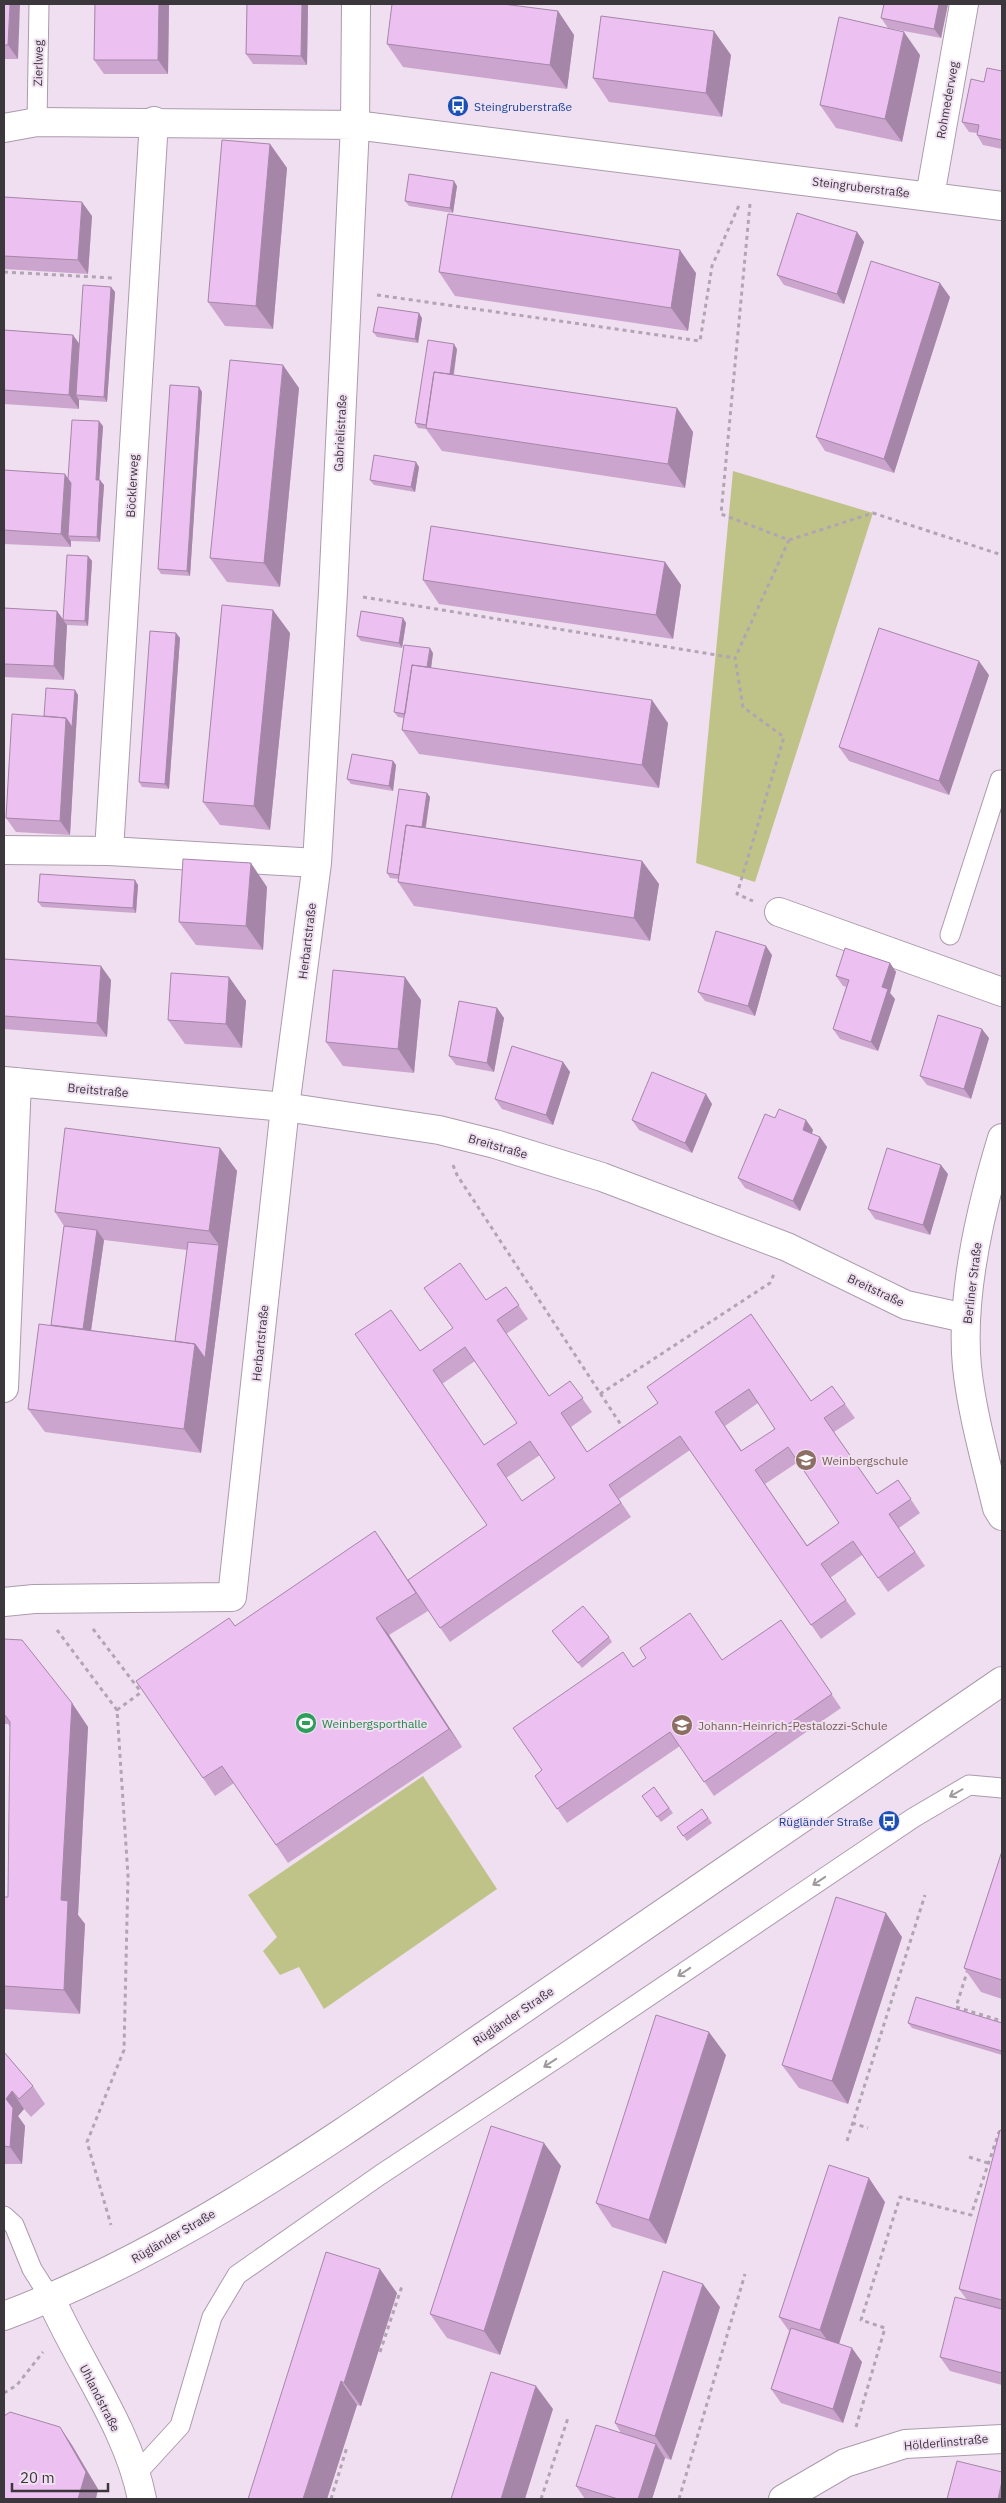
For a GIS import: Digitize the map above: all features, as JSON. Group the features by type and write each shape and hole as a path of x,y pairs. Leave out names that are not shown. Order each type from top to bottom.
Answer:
{"street":[{"name":"Gabrielistraße","path":"317,863 333,592 355,124 356,4"},
{"name":"Rohmederweg","path":"930,196 964,4"},
{"name":"Steingruberstraße","path":"4,128 37,122 154,121 355,124 1002,206"},
{"name":"Böcklerweg","path":"110,852 154,121"},
{"path":"4,850 110,852 317,863"},
{"name":"Herbartstraße","path":"4,1602 71,1598 232,1597 285,1107 317,863"},
{"path":"779,912 1002,992"},
{"path":"4,1388 10,1082"},
{"name":"Breitstraße","path":"10,1082 285,1107 439,1130 494,1144 602,1177 787,1247 906,1305 966,1318"},
{"name":"Berliner Straße","path":"1002,1138 984,1198 966,1318 967,1367 983,1451 998,1508 1002,1516"},
{"name":"Rügländer Straße","path":"4,2316 51,2299 119,2267 213,2213 337,2136 1002,1681"},
{"name":"Uhlandstraße","path":"51,2299 63,2326 117,2429 137,2473 142,2499"},
{"name":"Hölderlinstraße","path":"783,2499 845,2463 905,2444 1002,2439"}],"lane":[{"name":"Zierlweg","path":"37,122 39,4"},
{"path":"950,935 1000,780 1002,780"},
{"path":"137,2473 180,2426 212,2317 237,2275 380,2175 913,1818 969,1785 1002,1788"},
{"path":"4,2216 14,2225 32,2269 51,2299"}],"path":[{"path":"347,290 700,341 712,266 753,173"},
{"path":"753,173 721,514 789,540 873,514 1002,554"},
{"path":"4,272 144,279"},
{"path":"779,912 737,894 784,737 743,707 735,658 789,540"},
{"path":"333,592 735,658"},
{"path":"439,1130 457,1176 627,1434"},
{"path":"600,1394 770,1283 787,1247"},
{"path":"71,1598 141,1692"},
{"path":"34,1599 117,1710 128,1876 124,2050 87,2142 111,2225"},
{"path":"117,1710 148,1687"},
{"path":"846,2141 925,1895"},
{"path":"970,1962 956,2007 1002,2021"},
{"path":"852,2123 868,2128"},
{"path":"845,2463 885,2328 862,2320 900,2196 971,2215 999,2132 1002,2133"},
{"path":"969,2157 988,2163"},
{"path":"679,2499 745,2274"},
{"path":"380,2352 402,2286"},
{"path":"4,2393 17,2385 63,2326"},
{"path":"541,2499 568,2418"},
{"path":"331,2499 347,2446"}],"green space":[{"path":"733,471 873,513 755,882 696,863"},
{"path":"423,1776 497,1889 324,2009 299,1967 280,1975 263,1951 277,1937 248,1895"}],"building":[{"path":"4,4 10,4 8,45 4,45"},
{"path":"95,4 159,4 158,60 94,60"},
{"path":"247,4 302,4 301,56 246,54"},
{"path":"392,4 503,4 558,11 550,65 387,44"},
{"path":"884,4 939,4 934,29 881,18"},
{"path":"601,16 714,31 706,93 593,78"},
{"path":"839,17 904,32 885,119 820,105"},
{"path":"987,68 1002,71 1002,140 977,135 979,125 962,122 971,79 984,82"},
{"path":"222,140 270,144 256,306 208,302"},
{"path":"409,174 454,181 450,208 405,201"},
{"path":"4,197 82,202 78,260 4,256"},
{"path":"797,213 857,232 837,294 777,275"},
{"path":"448,214 680,250 671,308 439,272"},
{"path":"871,261 940,283 884,459 816,437"},
{"path":"83,285 111,287 104,397 76,395"},
{"path":"378,307 419,313 415,339 373,332"},
{"path":"4,330 73,335 69,395 4,390"},
{"path":"428,340 454,344 450,374 434,372 426,425 415,423"},
{"path":"230,360 283,365 264,563 210,558"},
{"path":"434,372 677,408 668,464 426,428"},
{"path":"170,385 199,387 187,571 158,569"},
{"path":"72,420 99,421 96,480 100,480 97,537 68,536 71,483 68,479"},
{"path":"374,455 416,462 411,487 370,480"},
{"path":"4,470 65,474 61,534 4,530"},
{"path":"431,526 665,562 656,615 423,580"},
{"path":"67,555 88,556 85,621 63,620"},
{"path":"222,605 273,610 254,806 203,802"},
{"path":"4,608 57,611 54,666 4,664"},
{"path":"361,611 403,618 399,643 357,636"},
{"path":"879,628 979,661 939,781 839,747"},
{"path":"150,631 176,633 165,784 139,782"},
{"path":"404,645 430,648 427,667 412,665 405,714 394,712"},
{"path":"412,665 652,700 642,765 402,730"},
{"path":"46,688 75,690 72,727 66,718 44,716"},
{"path":"12,714 66,718 60,821 6,818"},
{"path":"352,754 393,761 389,786 347,779"},
{"path":"399,789 427,793 422,827 406,825 399,875 387,873"},
{"path":"406,825 642,861 634,918 398,882"},
{"path":"183,859 251,863 246,926 179,922"},
{"path":"40,874 135,880 133,908 38,902"},
{"path":"716,931 766,946 748,1006 698,992"},
{"path":"845,948 890,963 882,987 888,989 871,1042 833,1029 849,980 836,976"},
{"path":"4,959 101,966 97,1023 4,1016"},
{"path":"333,970 405,977 398,1049 326,1042"},
{"path":"171,973 229,977 226,1024 168,1020"},
{"path":"459,1001 497,1008 487,1063 449,1056"},
{"path":"938,1015 982,1029 964,1089 920,1076"},
{"path":"512,1046 563,1062 546,1115 495,1099"},
{"path":"652,1072 706,1094 685,1143 632,1120"},
{"path":"779,1109 806,1120 803,1130 820,1137 793,1201 738,1178 765,1114 775,1118"},
{"path":"65,1128 220,1148 209,1231 55,1212"},
{"path":"887,1148 941,1165 923,1225 868,1209"},
{"path":"64,1226 97,1230 83,1329 51,1325"},
{"path":"188,1242 219,1245 205,1358 195,1344 175,1341"},
{"name":"Weinbergschule","path":"460,1263 486,1300 506,1287 519,1305 497,1320 549,1396 570,1381 583,1398 561,1413 587,1452 658,1403 647,1387 751,1314 811,1401 832,1386 845,1404 824,1418 877,1494 898,1480 911,1499 889,1514 915,1552 878,1578 853,1541 821,1564 846,1600 811,1625 680,1436 609,1485 621,1503 440,1628 408,1580 487,1525 355,1334 391,1310 420,1351 453,1328 424,1288","holes":["465,1347 517,1423 484,1445 433,1370","749,1389 775,1429 741,1451 715,1412","530,1441 555,1478 522,1501 497,1464","788,1447 839,1523 807,1546 755,1470"]},
{"path":"39,1324 195,1344 184,1429 28,1409"},
{"name":"Weinbergsporthalle","path":"375,1531 416,1593 376,1618 449,1729 276,1845 222,1766 203,1778 136,1681 229,1618 235,1626"},
{"path":"583,1606 609,1637 578,1663 552,1631"},
{"name":"Johann-Heinrich-Pestalozzi-Schule","path":"690,1613 722,1660 781,1620 832,1694 704,1782 670,1732 557,1809 535,1776 542,1770 513,1728 623,1652 633,1667 646,1658 640,1648"},
{"path":"4,1639 22,1640 72,1703 61,1900 68,1901 64,1990 4,1986 4,1897 8,1897 10,1722 4,1714"},
{"path":"654,1787 669,1808 657,1817 642,1796"},
{"path":"702,1809 708,1818 683,1836 677,1827"},
{"path":"1002,1851 1002,1980 964,1968"},
{"path":"836,1897 886,1913 832,2081 782,2065"},
{"path":"916,1997 1002,2023 1002,2051 908,2023"},
{"path":"656,2015 709,2032 649,2220 596,2203"},
{"path":"4,2052 33,2086 19,2099 12,2091 6,2099 13,2108 10,2147 4,2146"},
{"path":"491,2126 544,2143 484,2331 430,2314"},
{"path":"1000,2130 1002,2131 1002,2300 959,2289"},
{"path":"829,2165 869,2178 820,2330 779,2317"},
{"path":"326,2252 380,2269 344,2383 341,2381 303,2499 248,2499"},
{"path":"663,2271 703,2284 655,2436 615,2423"},
{"path":"955,2297 1002,2309 1002,2373 940,2357"},
{"path":"791,2328 852,2348 833,2409 771,2389"},
{"path":"491,2372 536,2386 501,2499 451,2499"},
{"path":"10,2412 60,2427 86,2472 78,2499 4,2499 4,2416"},
{"path":"596,2425 656,2444 638,2499 618,2499 576,2486"},
{"path":"957,2461 1002,2472 998,2499 947,2499"}],"place":[{"name":"Steingruberstraße","path":"458,106"},
{"name":"Weinbergschule","path":"806,1460"},
{"name":"Weinbergsporthalle","path":"306,1723"},
{"name":"Johann-Heinrich-Pestalozzi-Schule","path":"682,1725"},
{"name":"Rügländer Straße","path":"889,1821"}]}
